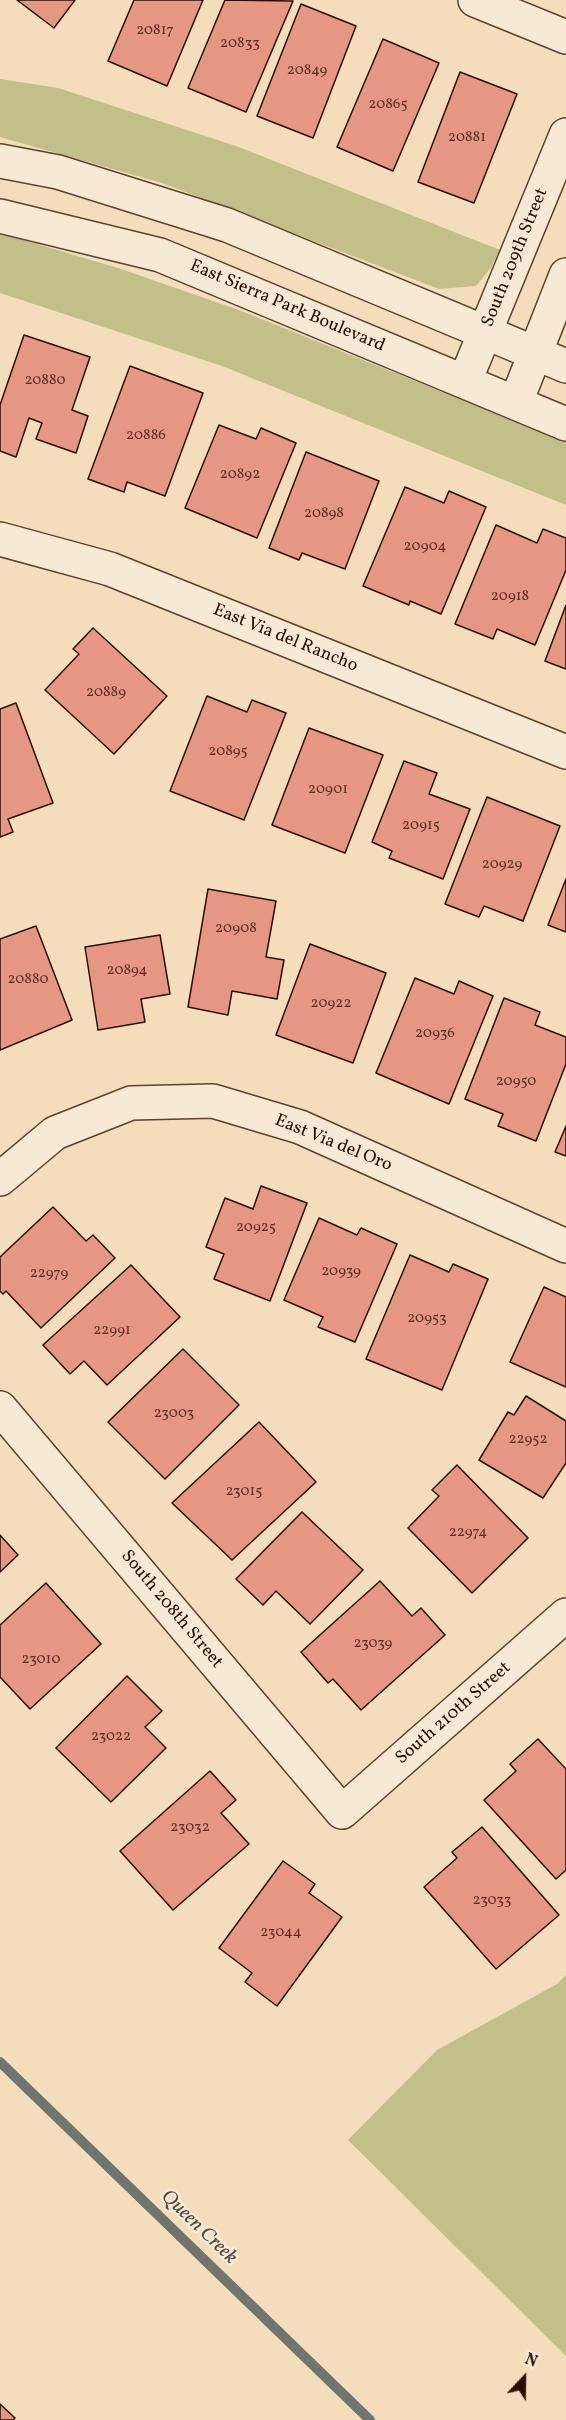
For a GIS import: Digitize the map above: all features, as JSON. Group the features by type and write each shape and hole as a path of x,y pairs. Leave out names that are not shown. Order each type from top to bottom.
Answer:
{"street":[{"path":"475,0 566,37"},
{"name":"South 209th Street","path":"465,381 566,135"},
{"path":"0,161 58,172 227,225 566,366"},
{"name":"East Sierra Park Boulevard","path":"0,216 160,255 566,424"},
{"path":"516,402 566,275"},
{"name":"East Via del Rancho","path":"0,538 110,569 566,752"},
{"name":"East Via del Oro","path":"0,1179 55,1133 132,1103 213,1101 300,1127 566,1246"},
{"name":"South 208th Street","path":"0,1408 342,1812"},
{"name":"South 210th Street","path":"342,1812 566,1615"}],"shaded area":[{"path":"0,79 58,88 236,146 500,250 490,269 476,286 439,289 162,183 0,137"},
{"path":"0,233 121,269 239,310 566,442 566,505 222,366 0,293"},
{"path":"566,1975 566,2356 348,2140 437,2050 557,1984"}],"building":[{"path":"17,0 75,0 54,28"},
{"path":"134,0 203,0 167,86 108,61"},
{"path":"225,0 293,1 246,112 188,88"},
{"path":"301,4 356,26 313,138 257,116"},
{"path":"383,39 439,63 393,171 337,147"},
{"path":"460,72 517,94 474,203 418,182"},
{"path":"24,335 90,357 72,410 88,416 76,453 36,439 42,423 29,418 16,457 0,451 0,405"},
{"path":"130,366 203,393 165,496 127,482 124,492 88,479"},
{"path":"219,425 256,439 261,428 296,443 257,538 185,508"},
{"path":"306,452 379,481 345,569 302,553 299,560 269,548"},
{"path":"405,487 444,503 449,491 486,507 441,614 410,601 409,605 363,586"},
{"path":"496,525 537,543 543,529 566,538 566,570 535,645 497,629 493,639 455,624"},
{"path":"566,605 566,669 545,661"},
{"path":"93,628 167,696 114,754 45,690 79,654 73,649"},
{"path":"207,696 247,712 252,700 286,713 244,820 170,791"},
{"path":"16,703 53,803 8,819 13,832 0,837 0,709"},
{"path":"309,728 383,755 345,853 272,825"},
{"path":"404,761 437,773 429,794 470,809 443,879 389,858 392,851 372,842"},
{"path":"487,797 560,826 523,921 484,906 479,917 445,904"},
{"path":"566,879 566,932 548,925"},
{"path":"208,889 276,901 266,957 284,960 277,999 232,991 228,1015 188,1007"},
{"path":"36,926 72,1020 0,1050 0,939"},
{"path":"160,935 170,994 141,999 145,1022 98,1030 85,947"},
{"path":"310,944 386,973 353,1063 276,1035"},
{"path":"415,978 454,994 459,981 493,996 449,1104 376,1073"},
{"path":"504,998 540,1012 535,1025 566,1037 566,1064 536,1141 498,1126 503,1114 465,1099"},
{"path":"566,1126 566,1156 555,1152"},
{"path":"261,1186 307,1203 270,1301 214,1279 224,1254 206,1247 225,1198 253,1209"},
{"path":"53,1207 86,1241 93,1235 115,1258 41,1328 6,1291 3,1294 0,1291 0,1257"},
{"path":"319,1218 357,1235 361,1228 397,1244 355,1342 318,1327 323,1317 284,1300"},
{"path":"410,1255 449,1272 453,1264 488,1279 442,1390 366,1359"},
{"path":"131,1265 180,1317 107,1385 84,1361 70,1374 43,1345"},
{"path":"544,1287 566,1297 566,1387 510,1362"},
{"path":"183,1349 239,1405 165,1479 108,1422"},
{"path":"526,1396 566,1421 566,1463 543,1498 479,1460 508,1412 514,1415"},
{"path":"259,1422 316,1482 232,1560 172,1503"},
{"path":"457,1465 528,1538 472,1593 408,1528 439,1496 432,1490"},
{"path":"302,1512 363,1570 310,1624 276,1591 263,1605 236,1579"},
{"path":"0,1535 18,1555 0,1572"},
{"path":"380,1581 412,1616 421,1608 445,1635 361,1710 333,1679 328,1683 301,1652"},
{"path":"46,1583 101,1644 30,1709 0,1677 0,1625"},
{"path":"127,1676 162,1711 145,1727 166,1748 111,1802 56,1748"},
{"path":"538,1739 566,1769 566,1870 556,1879 484,1800 516,1771 510,1764"},
{"path":"210,1771 236,1800 221,1813 249,1844 173,1910 120,1851"},
{"path":"482,1827 559,1915 496,1969 424,1887 457,1858 452,1852"},
{"path":"283,1861 315,1884 309,1893 342,1917 277,2006 245,1982 252,1973 219,1948"},
{"path":"0,2404 15,2418 13,2420 0,2420"}],"waterway":[{"name":"Queen Creek","path":"0,2062 370,2420"}]}
